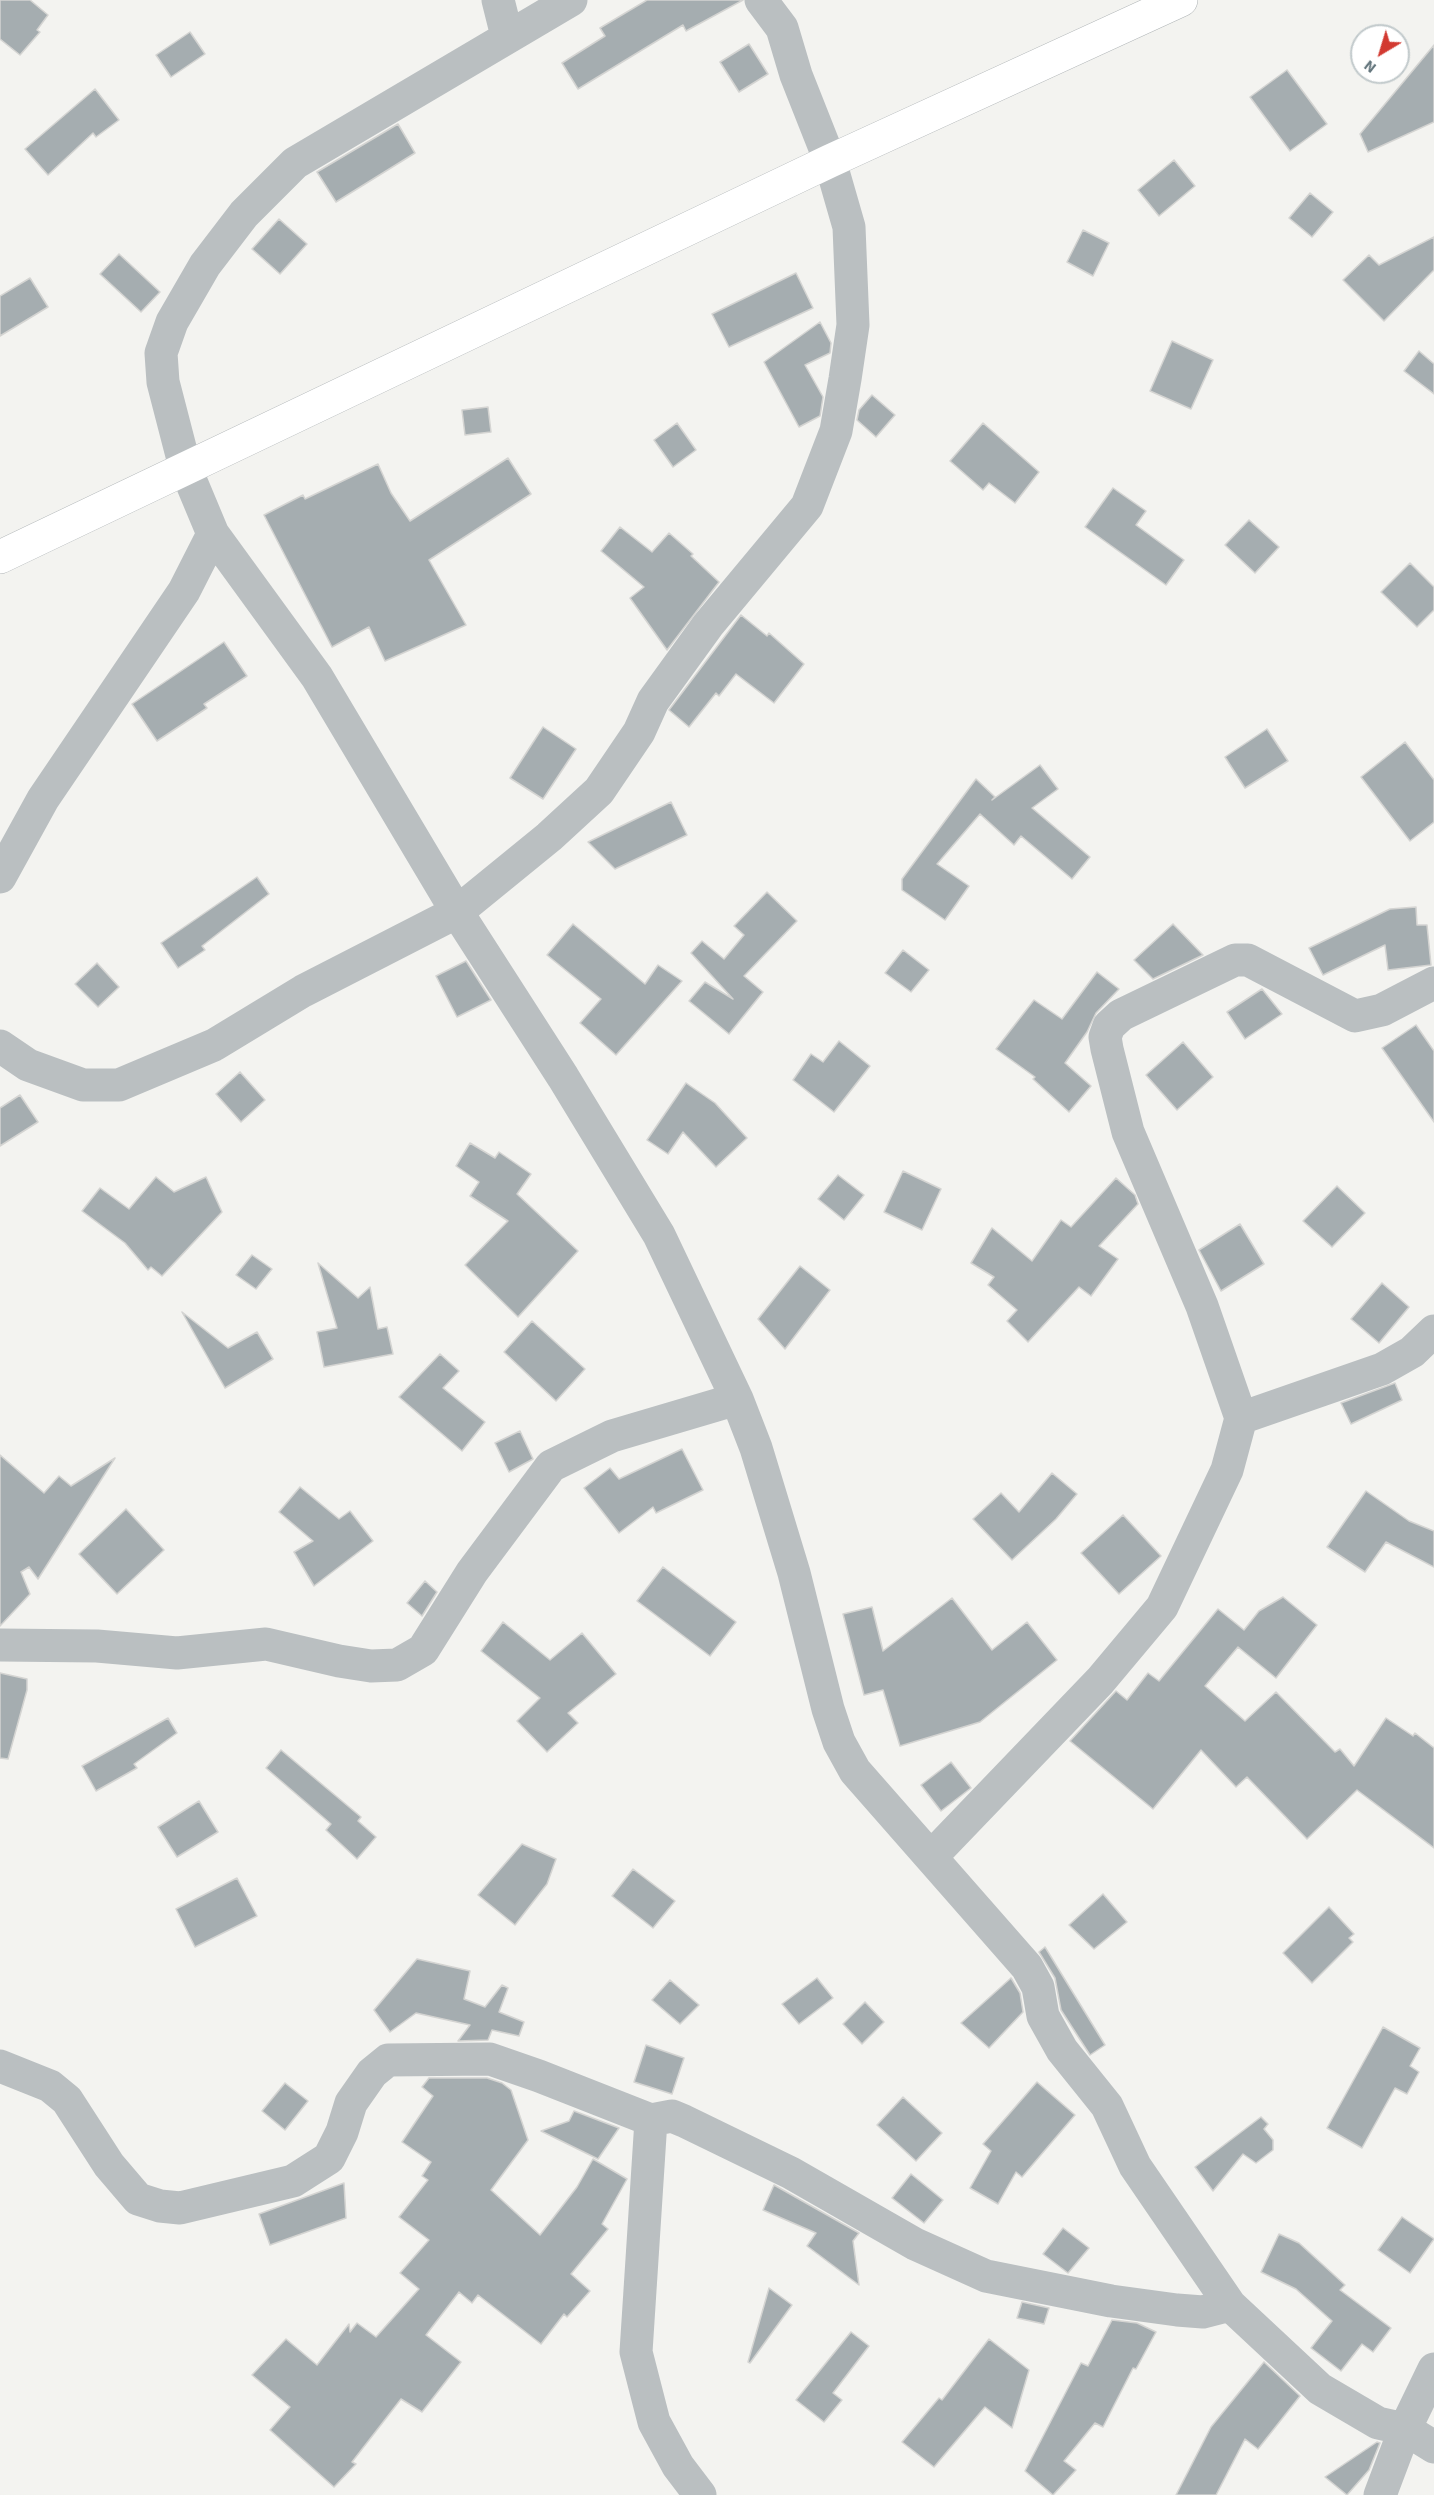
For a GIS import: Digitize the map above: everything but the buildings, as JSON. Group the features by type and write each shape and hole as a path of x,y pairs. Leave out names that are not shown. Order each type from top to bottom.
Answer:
{"main road":[{"path":"0,557 830,161 1181,0"}],"street":[{"path":"498,0 507,36"},
{"path":"571,0 295,163 244,214 205,265 172,322 161,353 167,398 185,467 213,534 317,677 457,912 563,1077 659,1235 737,1399 756,1448 794,1573 839,1742 855,1771 932,1856 1027,1967 1038,1987 1043,2016 1062,2050 1107,2106 1136,2166 1230,2305 1320,2389 1378,2423 1405,2429 1434,2447"},
{"path":"0,1046 28,1065 83,1085 119,1085 214,1045 303,991 457,912 549,837 599,791 639,732 653,701 708,625 807,506 836,431 853,325 849,227 830,161 796,75 782,28 761,0"},
{"path":"0,877 43,800 184,591 213,534"},
{"path":"932,1856 1100,1681 1162,1607 1227,1470 1241,1418 1202,1306 1128,1132 1107,1049 1105,1037 1109,1026 1120,1015 1235,960 1248,960 1354,1016 1382,1010 1434,983"},
{"path":"1241,1418 1382,1368 1412,1352 1434,1331"},
{"path":"0,1645 97,1646 177,1653 266,1644 339,1661 371,1666 397,1665 423,1650 472,1572 551,1466 612,1436 737,1399"},
{"path":"0,2066 50,2086 67,2100 109,2165 138,2199 160,2206 180,2208 293,2181 329,2157 342,2132 351,2103 372,2073 388,2060 490,2059 540,2076 651,2120 672,2116 684,2121 791,2173 915,2244 986,2276 1111,2301 1177,2310 1203,2312 1230,2305"},
{"path":"651,2120 636,2352 654,2422 678,2466 700,2495"},
{"path":"1380,2495 1405,2429 1434,2369"}]}
